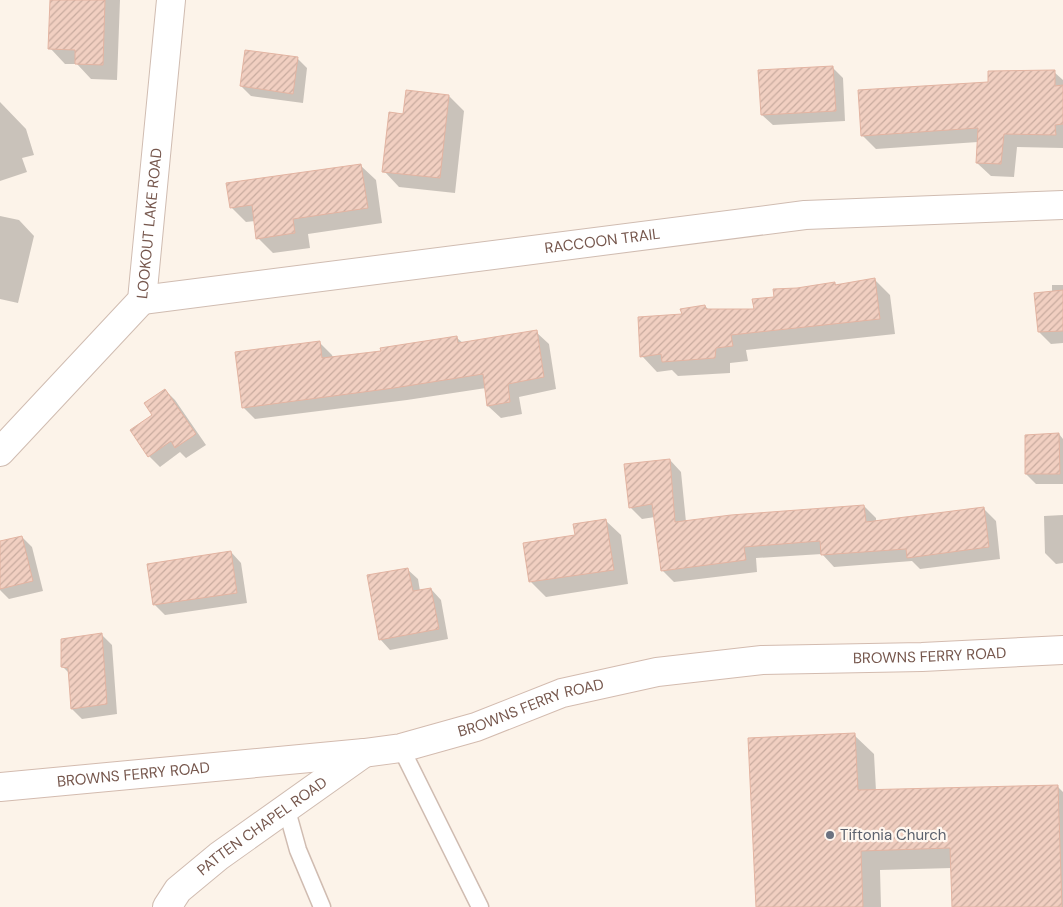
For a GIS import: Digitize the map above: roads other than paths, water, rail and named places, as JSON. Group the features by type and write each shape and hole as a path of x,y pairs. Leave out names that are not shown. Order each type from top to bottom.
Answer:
{"street":[{"name":"LOOKOUT LAKE ROAD","path":"0,452 142,300 170,0"},
{"name":"RACCOON TRAIL","path":"142,300 805,215 1063,205"},
{"name":"BROWNS FERRY ROAD","path":"0,787 401,748 476,727 562,693 657,672 762,660 971,655 1063,650"},
{"name":"PATTEN CHAPEL ROAD","path":"167,907 178,890 219,856 364,753"}],"lane":[{"path":"401,748 480,907"},
{"path":"286,807 298,850 322,907"}],"place":[{"name":"Tiftonia Church","path":"830,835"}]}
